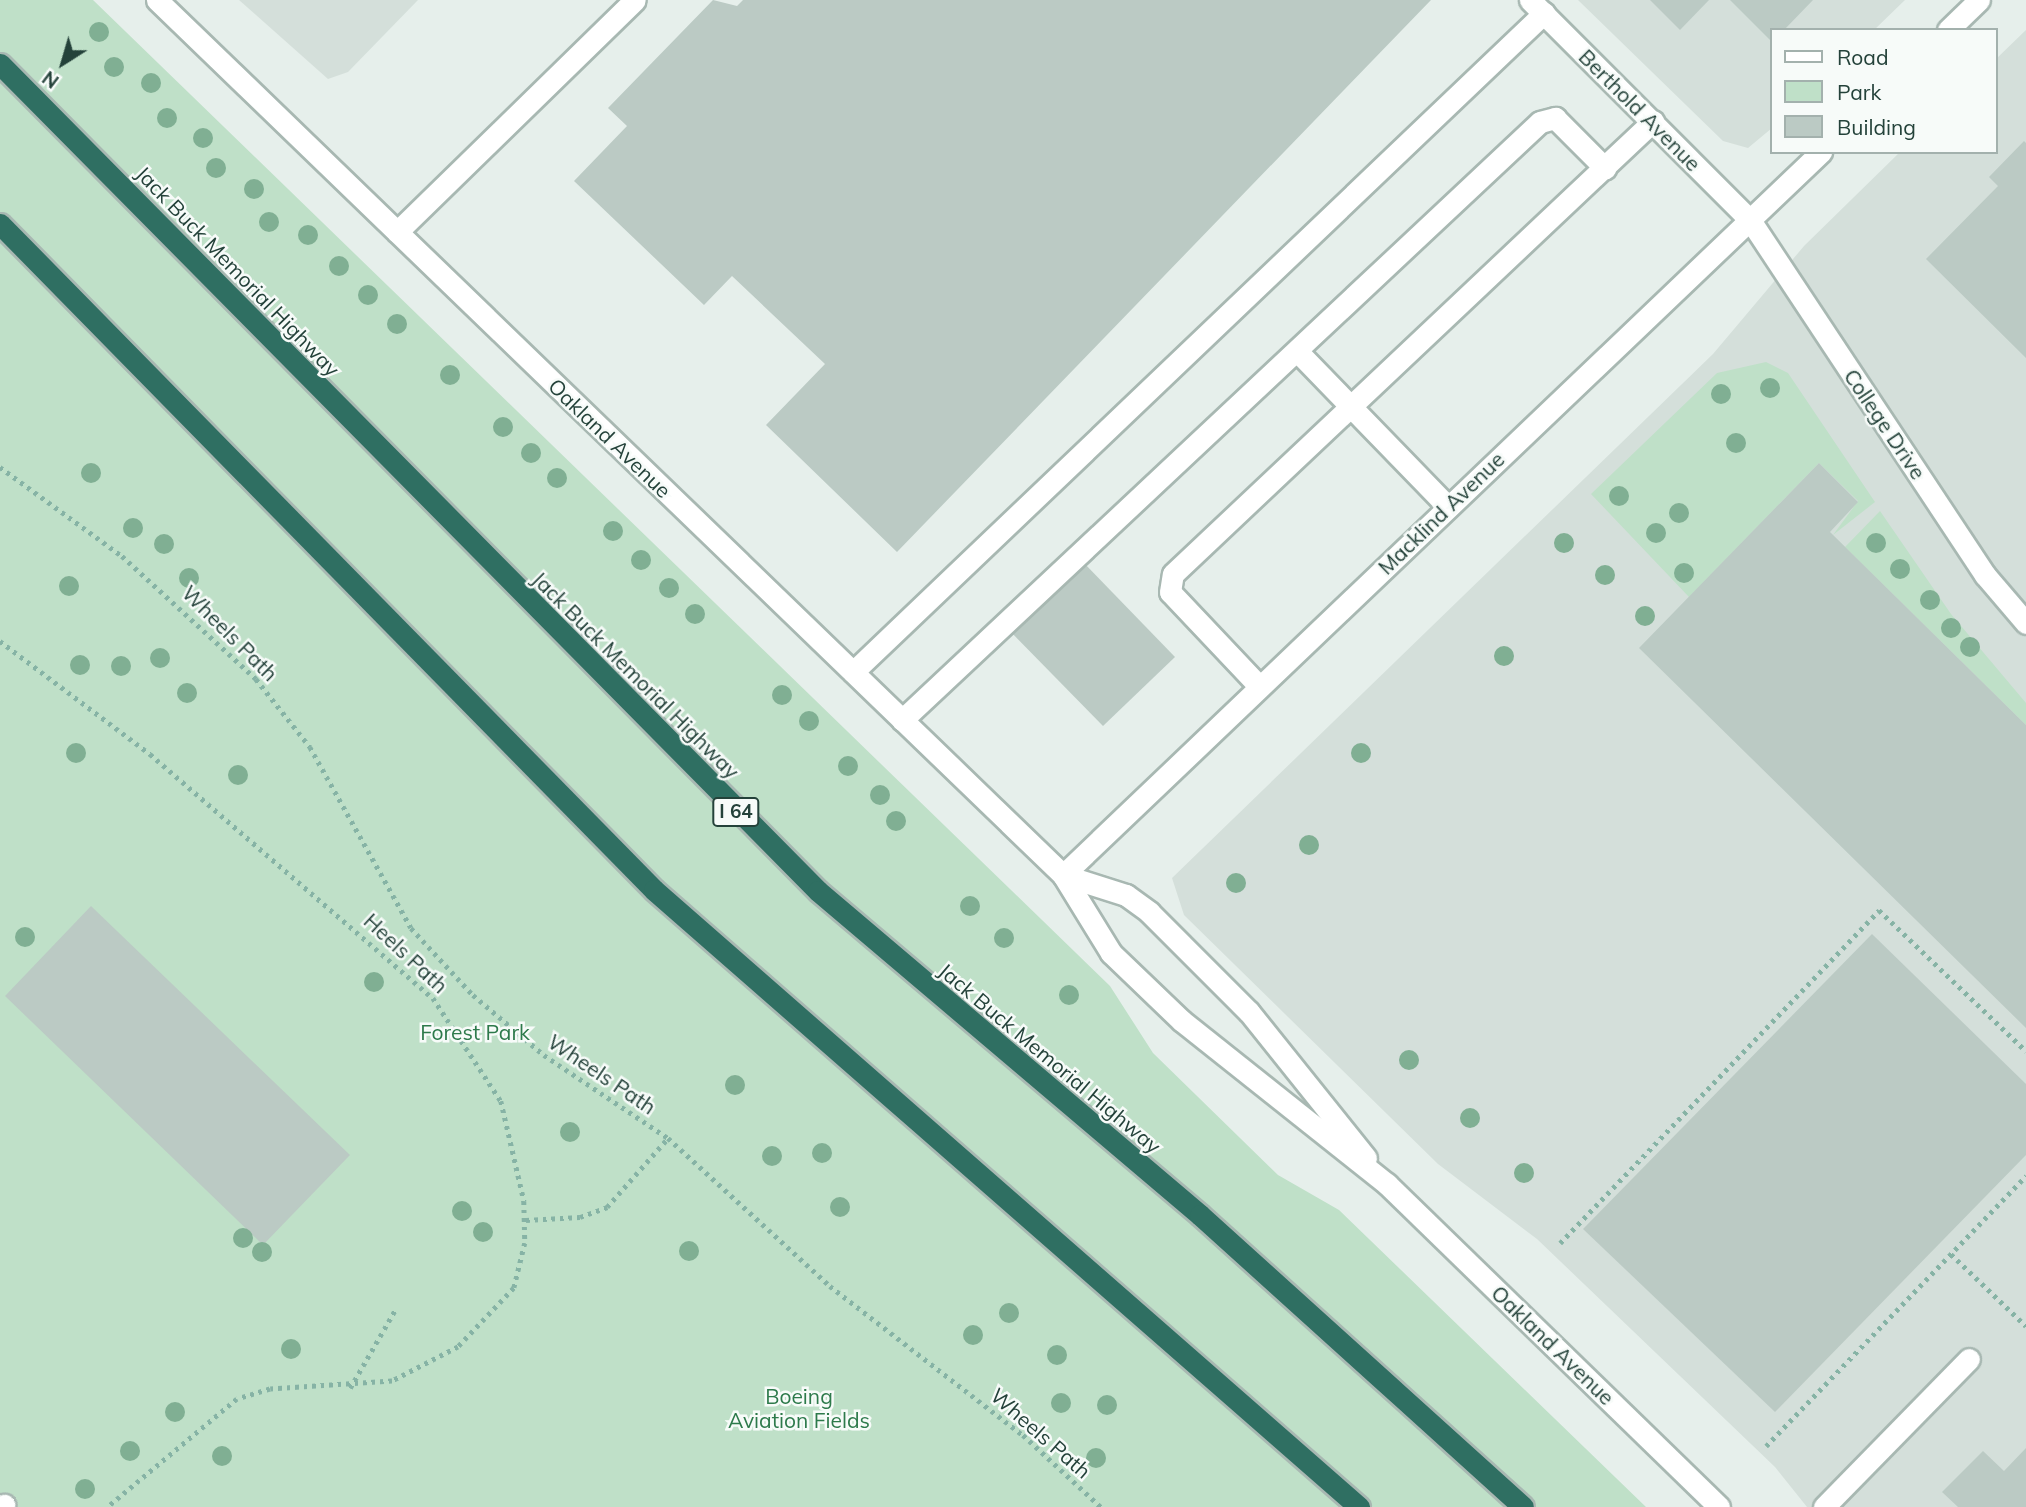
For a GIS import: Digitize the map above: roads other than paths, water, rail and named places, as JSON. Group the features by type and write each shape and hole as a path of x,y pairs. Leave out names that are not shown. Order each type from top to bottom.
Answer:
{"highway":[{"name":"Jack Buck Memorial Highway","path":"0,64 809,881 1200,1215 1523,1507"},
{"path":"0,224 654,890 1359,1507"}],"street":[{"name":"Oakland Avenue","path":"157,0 1063,875 1093,930 1182,1021 1387,1184 1719,1507"},
{"path":"397,232 635,0"},
{"path":"1950,28 1979,0"},
{"path":"853,672 1537,7"},
{"name":"Berthold Avenue","path":"1537,7 1750,220"},
{"path":"902,720 1540,122 1555,118 1605,168"},
{"path":"1259,686 1168,583 1653,121"},
{"name":"Macklind Avenue","path":"1063,875 1819,154"},
{"name":"College Drive","path":"1750,220 1985,575 2026,623"},
{"path":"1297,351 1448,507"},
{"name":"Oakland Avenue","path":"1063,875 1126,895 1149,912 1249,1012 1387,1184"},
{"path":"1824,1507 1969,1359"}],"park label":[{"name":"Forest Park","path":"475,1032"},
{"name":"Boeing Aviation Fields","path":"799,1408"}]}
